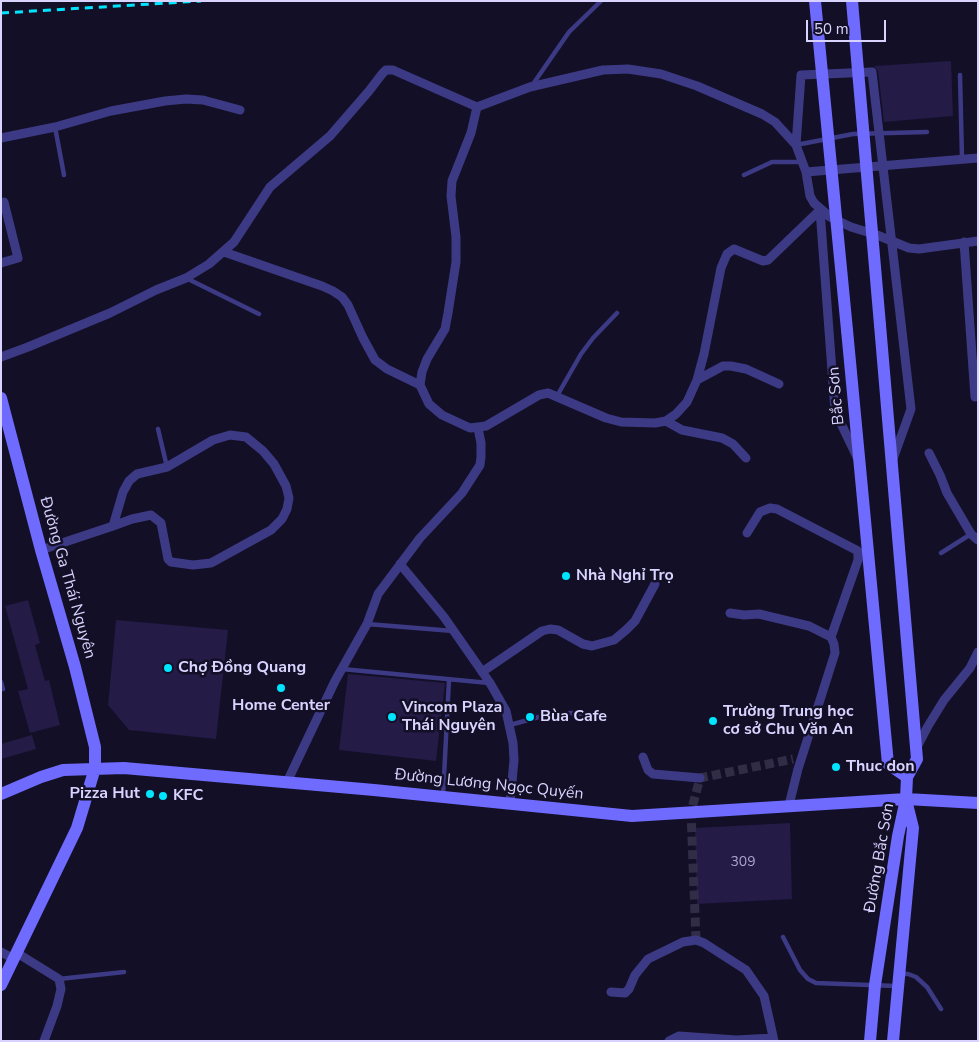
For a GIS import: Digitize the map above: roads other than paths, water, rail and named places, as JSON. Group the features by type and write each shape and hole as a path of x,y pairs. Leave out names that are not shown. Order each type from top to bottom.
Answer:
{"main road":[{"name":"Bắc Sơn","path":"815,1 888,764 907,777"},
{"path":"852,1 917,759 907,777 906,799"},
{"name":"Đường Ga Thái Nguyên","path":"1,398 95,747 95,768 77,828 1,985"},
{"name":"Đường Lương Ngọc Quyến","path":"1,794 40,777 63,770 124,768 442,796 632,816 906,799 978,803"},
{"name":"Đường Bắc Sơn","path":"893,1041 913,828 906,799"},
{"name":"Đường Bắc Sơn","path":"870,1041 875,985 898,836 906,799"}],"street":[{"path":"1,357 67,332 186,278 209,264 234,242 270,187 330,136 386,70 393,70 477,107 530,87 603,70 628,69 650,71 698,86 762,114 775,122 796,145 806,172 810,196 814,203 830,217 851,227 909,248 919,249 978,241"},
{"path":"796,145 802,75 872,72 911,409 892,462"},
{"path":"1,138 55,127 111,111 186,99 203,100 240,110"},
{"path":"477,107 471,132 452,181 451,196 456,237 456,262 445,329 427,359 420,385 429,404 442,415 470,428 478,428 497,420 539,395 548,393 606,418 621,422 655,424 666,421 676,414 687,402 697,380 721,268 727,254 734,249 763,261 768,260 820,210"},
{"path":"806,172 978,158"},
{"path":"1,263 18,258 4,202"},
{"path":"820,210 835,411 860,462"},
{"path":"964,242 975,397"},
{"path":"224,252 322,286 337,294 348,305 375,360 387,369 420,385"},
{"path":"697,380 723,366 730,366 746,369 779,384"},
{"path":"666,421 682,430 722,438 734,444 746,458"},
{"path":"286,782 316,719 367,624 378,594 420,538 462,493 474,474 481,457 478,428"},
{"path":"41,550 113,526 146,515 151,515 161,523 168,559 176,564 210,563 271,530 282,519 287,509 286,486 274,464 263,451 246,437 230,435 213,440 167,467 137,474 129,481 123,492 113,526"},
{"path":"929,453 947,493 974,537"},
{"path":"748,533 760,512 770,508 777,508 858,551 858,560 831,637"},
{"path":"400,564 444,617 490,683 506,711 510,724 514,760 510,803"},
{"path":"482,672 542,631 550,629 558,630 583,644 592,646 614,640 635,621 655,584"},
{"path":"730,613 744,615 759,614 809,626 831,637 834,644 835,653 798,770 789,806"},
{"path":"916,749 936,713 970,668 978,652"},
{"path":"643,757 648,770 653,774 700,778"},
{"path":"611,992 625,993 648,959 683,942 696,940 704,943 746,970 764,996 774,1040 736,1040 679,1036 670,1041"},
{"path":"1,952 16,956 59,979 61,989 59,998 44,1041"}],"lane":[{"path":"530,87 569,32 601,1"},
{"path":"960,75 962,159"},
{"path":"55,127 64,175"},
{"path":"796,145 847,134 927,132"},
{"path":"744,174 772,162 802,162"},
{"path":"186,278 260,314"},
{"path":"557,396 581,354 593,338 617,314"},
{"path":"158,428 167,467"},
{"path":"940,553 974,537"},
{"path":"367,624 453,631"},
{"path":"342,669 490,683"},
{"path":"442,796 450,680"},
{"path":"1,682 3,689"},
{"path":"510,724 546,715 602,715"},
{"path":"783,937 800,970 808,979 816,983 875,985 898,980 908,974 916,977 927,986 941,1009"},
{"path":"59,979 124,972"}],"tunnel":[{"path":"696,940 691,812 700,778 793,759"}],"railway":[{"path":"1,13 201,1"}],"place":[{"name":"Nhà Nghỉ Trọ","path":"566,576"},
{"name":"Chợ Đồng Quang","path":"168,668"},
{"name":"Home Center","path":"281,688"},
{"name":"Vincom Plaza Thái Nguyên","path":"392,717"},
{"name":"Bùa Cafe","path":"530,717"},
{"name":"Trường Trung học cơ sở Chu Văn An","path":"713,721"},
{"name":"Thuc don","path":"836,767"},
{"name":"Pizza Hut","path":"150,794"},
{"name":"KFC","path":"163,796"}]}
